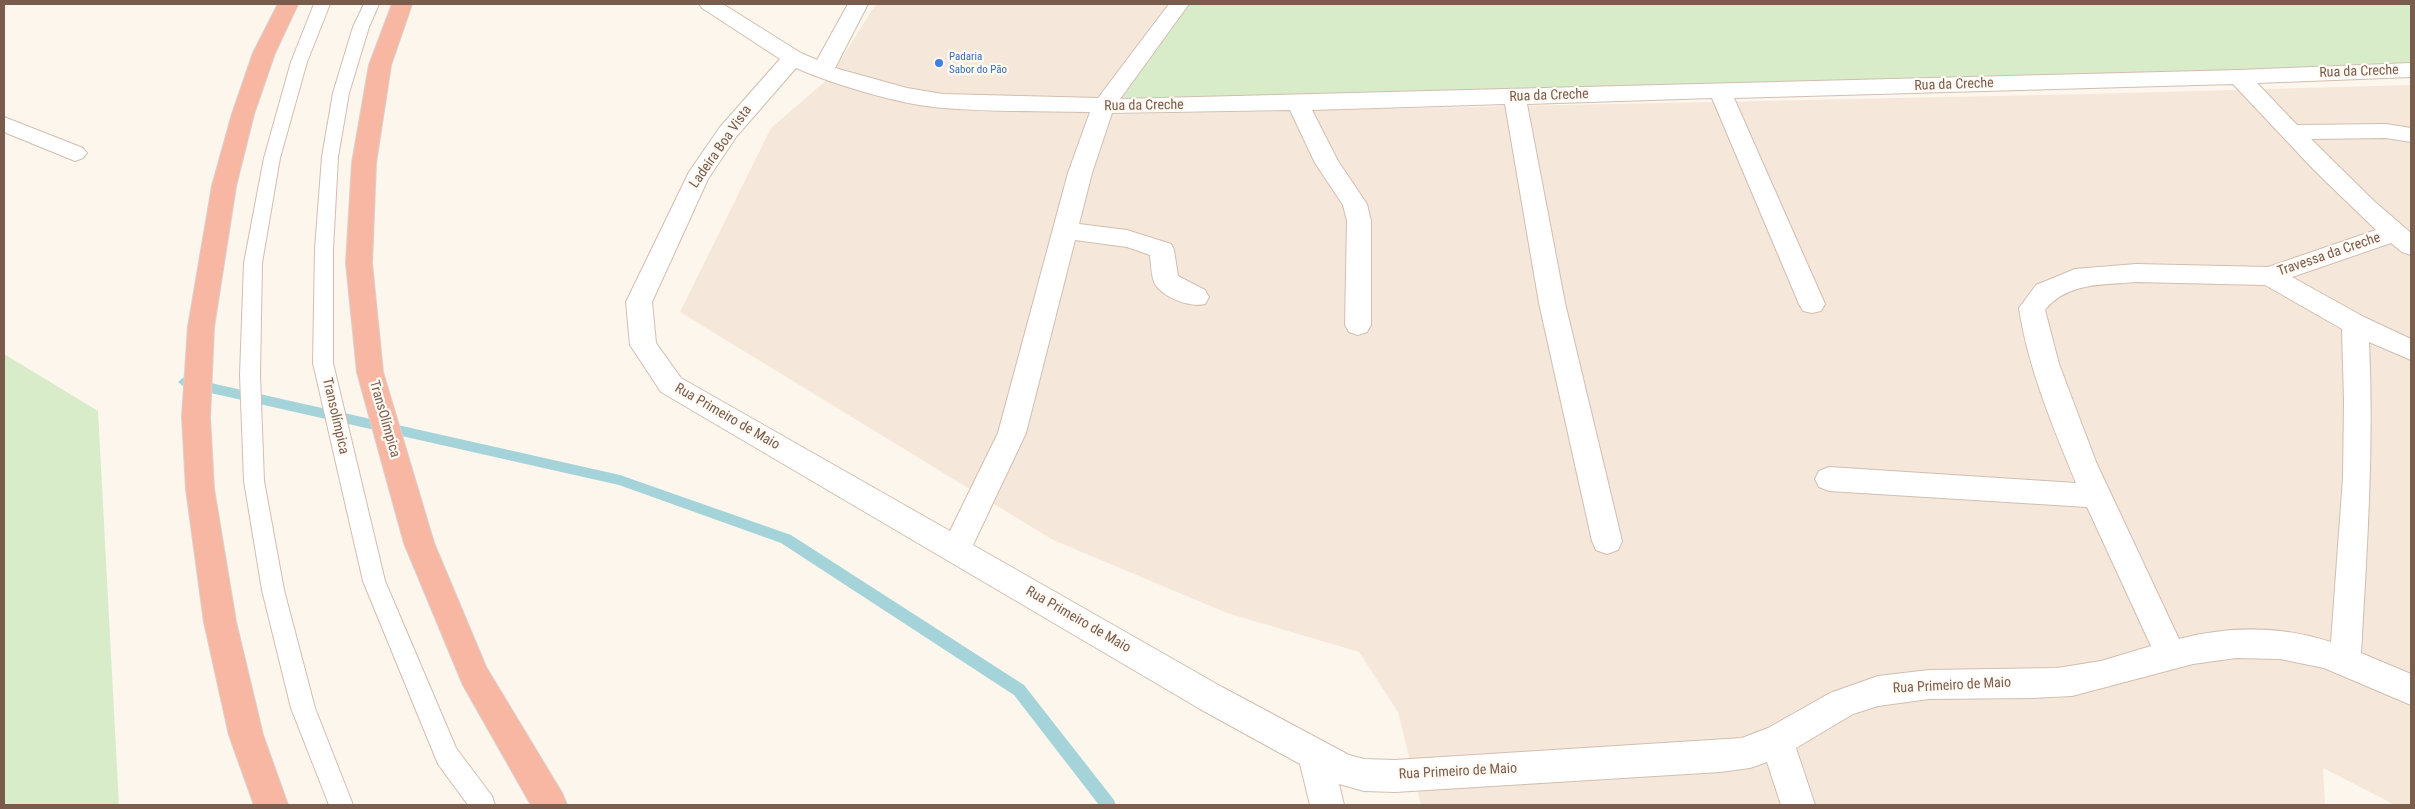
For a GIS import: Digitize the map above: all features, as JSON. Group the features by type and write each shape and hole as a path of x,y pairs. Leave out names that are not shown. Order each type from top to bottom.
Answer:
{"highway":[{"path":"272,805 246,735 220,622 200,489 196,416 201,327 224,186 244,114 264,53 288,4"},
{"name":"TransOlímpica","path":"402,4 380,65 364,163 358,263 370,372 419,543 474,675 550,805"}],"street":[{"name":"Rua da Creche","path":"709,4 793,58 822,71 905,95 943,101 1103,107 1298,103 2239,77 2411,70"},
{"path":"822,71 858,4"},
{"path":"956,549 1012,433 1080,172 1103,107 1179,4"},
{"name":"Ladeira Boa Vista","path":"639,302 696,178 728,132 793,58"},
{"name":"Travessa da Creche","path":"2239,77 2291,132 2402,239"},
{"path":"1720,91 1812,304"},
{"path":"1515,97 1552,303 1607,541"},
{"path":"1298,103 1326,163 1355,204 1359,221 1358,325"},
{"path":"4,124 75,153"},
{"path":"2291,132 2386,131 2411,135"},
{"path":"1065,231 1124,237 1162,250 1166,280 1196,297"},
{"name":"Travessa da Creche","path":"2269,276 2402,239"},
{"path":"2171,655 2096,496 2069,432 2035,332 2032,308 2045,292 2075,278 2136,272 2269,276"},
{"name":"Travessa da Creche","path":"2269,276 2355,324 2411,350"},
{"name":"Rua Primeiro de Maio","path":"639,302 643,345 671,385 1315,756 1343,770 1364,775 1395,776 1720,756 1752,751 1777,741 1854,698 1887,689 1929,685 2059,683 2102,676 2171,655 2216,644 2249,643 2296,648 2345,661 2411,690"},
{"path":"2345,661 2357,478 2358,401 2355,324"},
{"path":"1829,479 2096,496"},
{"path":"1777,741 1798,805"},
{"path":"1315,756 1327,805"}],"lane":[{"path":"322,4 299,62 272,158 253,263 250,375 254,481 273,590 303,708 341,805"},
{"name":"Transolímpica","path":"371,4 361,27 341,93 330,157 324,249 323,363 374,581 447,756 483,805"}],"shaded area":[{"path":"876,4 1168,4 1087,115 2089,94 2411,85 2411,805 2395,805 2323,768 2325,805 1421,805 1398,712 1359,652 1227,613 1053,540 680,312 771,128 829,78"}],"green space":[{"path":"1187,4 2411,4 2411,70 1111,106"},
{"path":"4,354 98,411 119,805 4,805"}],"waterway":[{"path":"184,382 620,480 786,539 1019,690 1108,805"}],"place":[{"name":"Padaria Sabor do Pão","path":"939,63"}]}
